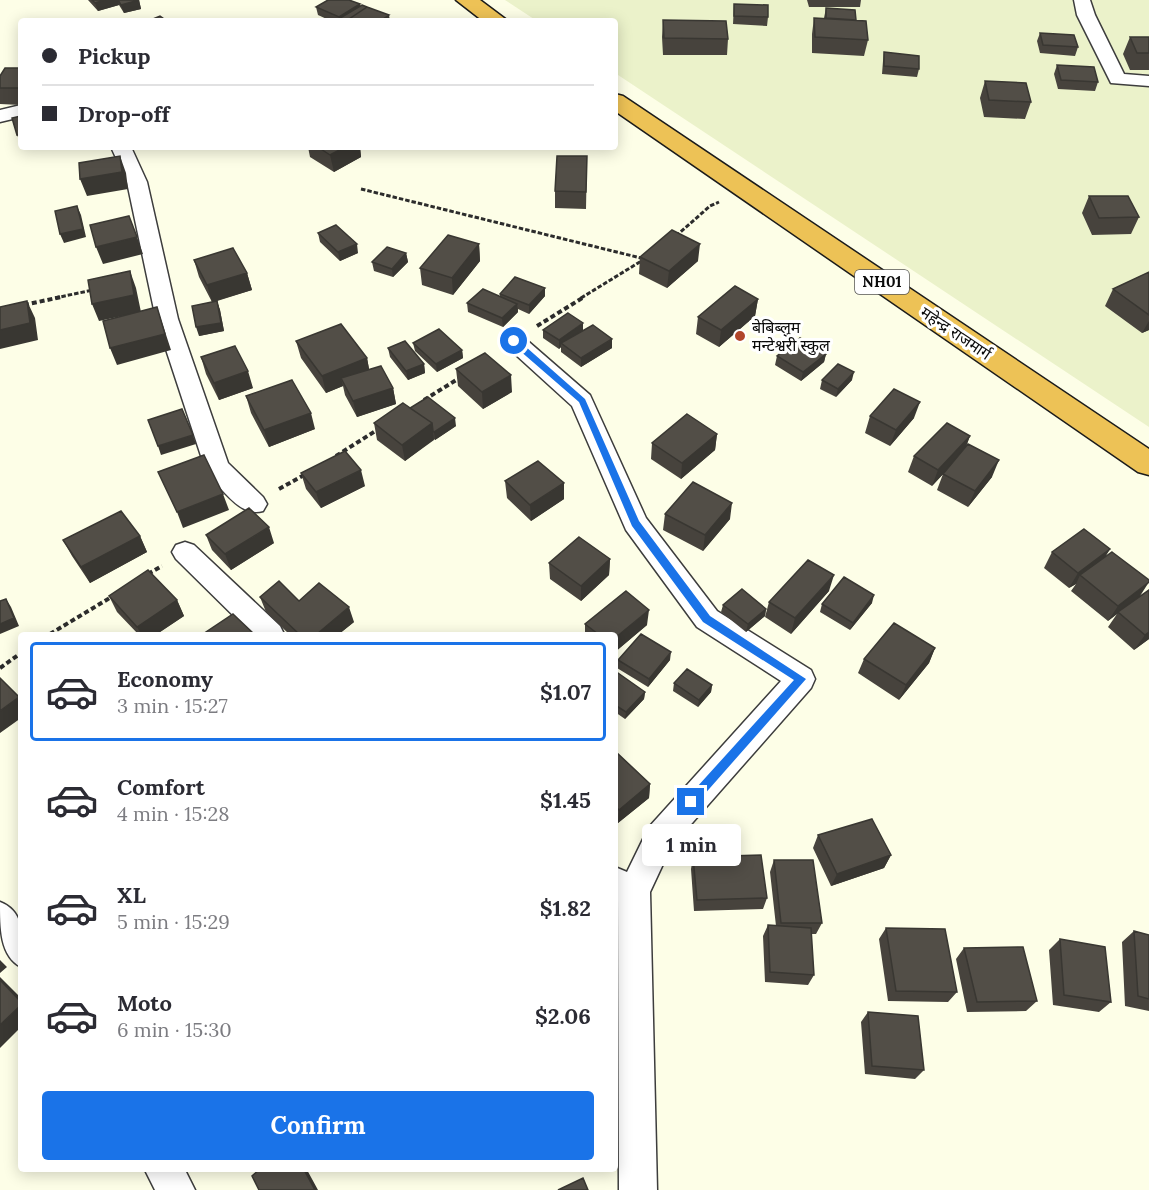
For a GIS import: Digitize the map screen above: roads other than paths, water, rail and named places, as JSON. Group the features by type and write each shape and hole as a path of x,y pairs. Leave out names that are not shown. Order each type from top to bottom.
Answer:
{"highway":[{"path":"466,0 493,18"},
{"name":"महेन्द्र राजमार्ग","path":"618,103 1149,464"}],"street":[{"path":"1082,0 1086,15 1117,79 1149,81"},
{"path":"0,116 18,112"},
{"path":"122,150 137,182 167,319 217,468 254,504"},
{"path":"514,341 582,401 635,523 706,619 801,679 660,837 625,887 638,1190"},
{"path":"185,552 268,632"},
{"path":"0,918 18,946"},
{"path":"165,1172 176,1190"}],"place":[{"name":"बेबिब्लुम मन्टेश्वरी स्कुल","path":"740,336"}]}
